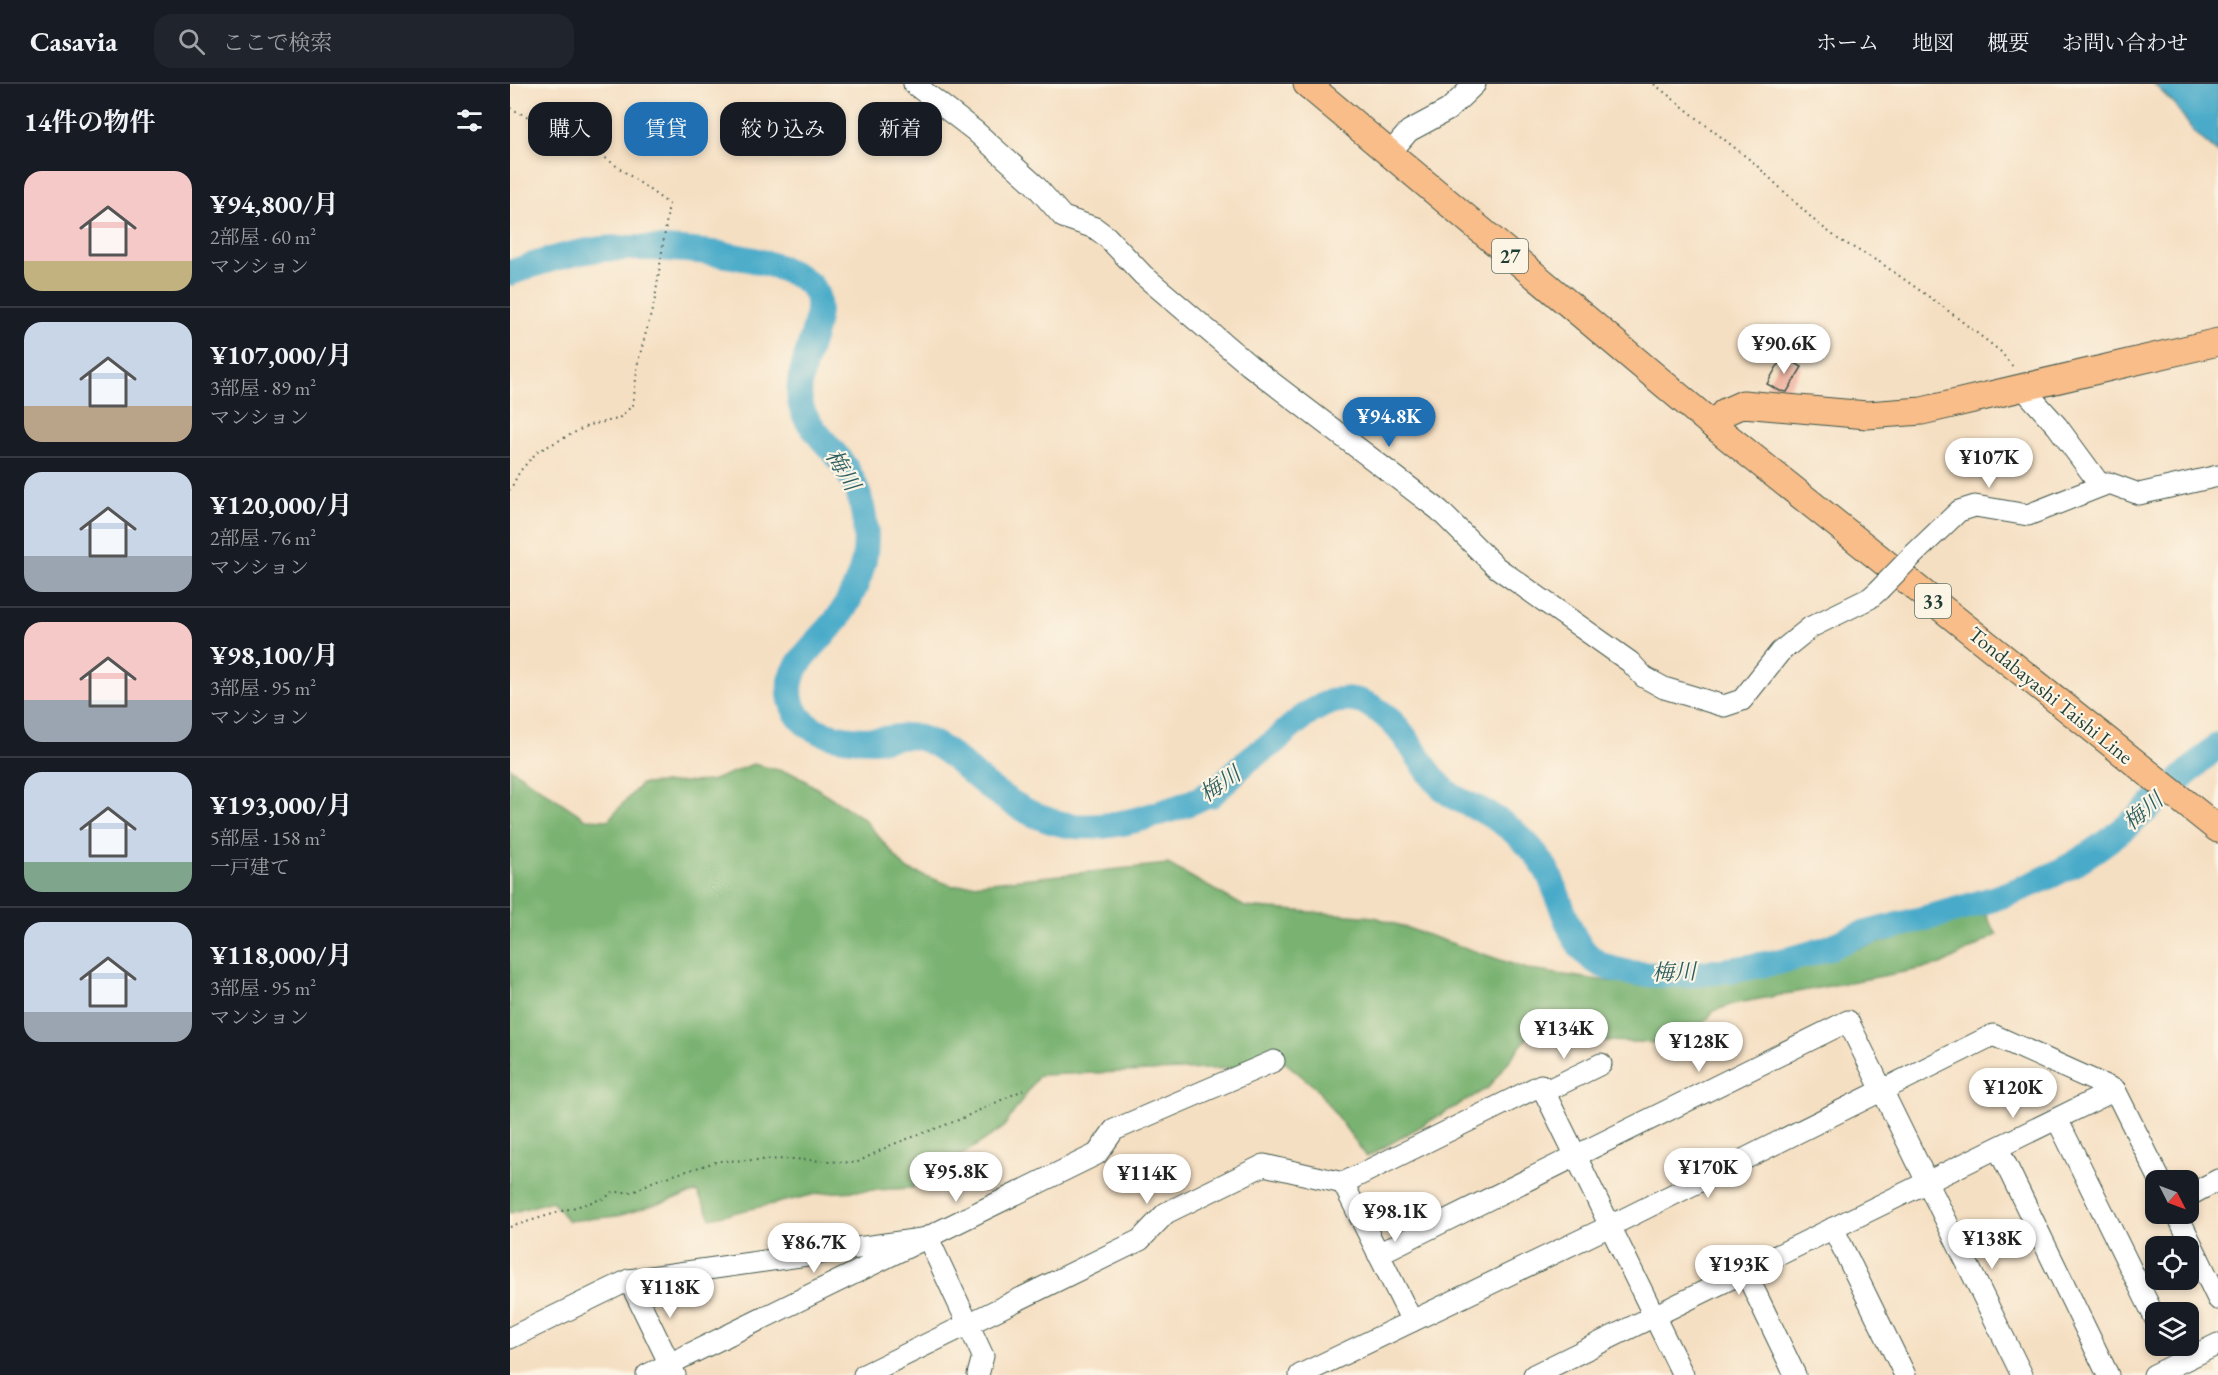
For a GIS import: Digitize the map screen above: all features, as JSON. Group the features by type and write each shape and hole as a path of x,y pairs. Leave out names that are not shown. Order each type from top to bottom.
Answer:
{"main road":[{"name":"27","path":"1307,84 1714,426"},
{"path":"1714,426 1725,412 1743,404 1867,415 1895,414 1956,405 2218,342"},
{"name":"Tondabayashi Taishi Line","path":"1714,426 2218,829"}],"street":[{"path":"914,84 975,131 1034,183 1063,217 1095,228 1107,237 1143,275 1249,365 1439,510 1496,567 1654,682 1707,703 1724,706 1742,700 1780,651 1810,627 1870,598 1959,511 1976,507 2028,515 2109,483 2139,494 2218,476"},
{"path":"1390,153 1409,131 1448,110 1475,84"},
{"path":"2027,388 2030,396 2057,426 2101,486"},
{"path":"1378,1254 1848,1021 1884,1090 2022,1375"},
{"path":"1300,1375 1342,1366 1412,1321 1610,1226 1993,1035 2115,1090 2155,1170"},
{"path":"647,1375 672,1370 1097,1154 1114,1130 1274,1061"},
{"path":"1544,1092 1601,1064"},
{"path":"864,1375 1140,1240 1166,1214 1264,1165 1343,1183 1541,1085 1683,1375"},
{"path":"1534,1375 2115,1090"},
{"path":"2057,1119 2147,1302"},
{"path":"1998,1148 2108,1375"},
{"path":"2199,1190 2218,1180"},
{"path":"1343,1183 1412,1321"},
{"path":"2182,1224 2218,1299"},
{"path":"1833,1228 1905,1375"},
{"path":"510,1338 629,1280 928,1238"},
{"path":"928,1238 983,1356 978,1375"},
{"path":"1745,1271 1795,1375"},
{"path":"629,1280 672,1370"},
{"path":"2167,1366 2218,1344"}],"path":[{"path":"1654,84 1754,163 1816,222 1838,239 1881,262 2001,351 2027,388"},
{"path":"510,108 593,149 669,204 655,299 638,362 633,405 618,419 589,425 537,452 520,471 510,490"},
{"path":"510,1227 605,1198 613,1192 633,1192 654,1181 719,1161 792,1159 856,1163 891,1145 956,1121 1023,1090"}],"green space":[{"path":"753,764 795,774 864,819 906,869 953,886 1168,864 1245,907 1375,917 1530,970 1641,986 1768,973 1985,914 1997,935 1941,965 1733,1004 1714,1011 1700,1027 1660,1043 1527,1038 1488,1088 1367,1157 1316,1088 1275,1054 1237,1068 1039,1075 1003,1128 912,1188 821,1193 711,1218 697,1192 618,1216 568,1221 552,1201 510,1213 510,768 586,819 608,820 641,784 711,781"}],"water":[{"path":"2154,84 2218,84 2218,153 2194,132 2175,105"}],"building":[{"path":"1783,356 1802,367 1787,392 1767,384"}],"waterway":[{"name":"梅川","path":"510,273 552,259 583,252 615,248 645,248 719,254 755,260 786,270 809,284 818,301 818,315 799,388 800,403 809,422 840,460 853,482 865,521 866,547 860,573 846,606 799,663 793,675 790,687 791,700 796,712 813,728 836,737 874,740 905,736 917,737 933,743 984,784 1014,804 1052,822 1071,826 1111,825 1157,814 1190,803 1208,794 1211,795 1252,757 1316,709 1330,702 1345,699 1360,701 1376,709 1393,723 1407,739 1431,775 1446,791 1459,800 1493,816 1526,843 1546,869 1573,934 1589,956 1600,964 1622,971 1679,975 1744,968 1803,956 1855,936 1946,913 2034,883 2061,871 2104,844 2154,803 2218,745"}]}
